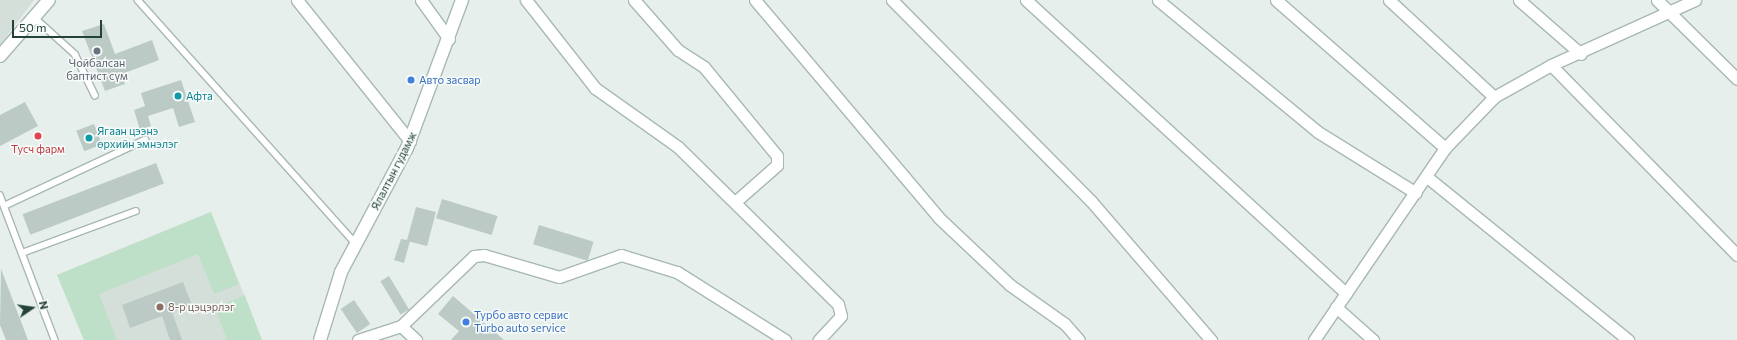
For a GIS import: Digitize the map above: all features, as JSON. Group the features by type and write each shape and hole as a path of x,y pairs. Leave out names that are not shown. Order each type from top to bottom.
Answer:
{"street":[{"path":"0,56 49,0"},
{"path":"297,0 410,141"},
{"path":"421,0 449,39"},
{"name":"Ялалтын гудамж","path":"320,340 330,298 356,244 410,141 449,39 462,0"},
{"path":"526,0 595,88 678,147 736,201 838,304 841,316 819,340"},
{"path":"634,0 678,50 704,67 777,156 777,165 736,201"},
{"path":"755,0 939,218 1010,285 1065,324 1079,340"},
{"path":"892,0 1091,201 1211,340"},
{"path":"1026,0 1346,293"},
{"path":"1158,0 1318,132 1416,193"},
{"path":"1276,0 1445,148"},
{"path":"1389,0 1494,97"},
{"path":"1519,0 1581,54"},
{"path":"1658,0 1737,79"},
{"path":"1314,340 1427,177 1445,148 1494,97 1550,65 1581,54 1695,0"},
{"path":"1550,65 1737,255"},
{"path":"1427,177 1628,340"},
{"path":"358,340 401,326 474,256 484,255 559,277 622,255 677,272 786,340"},
{"path":"1336,307 1373,340"},
{"path":"401,326 416,340"}],"lane":[{"path":"138,0 356,244"},
{"path":"34,17 75,54 96,95"},
{"path":"2,204 145,140"},
{"path":"0,196 55,340"},
{"path":"22,253 136,210"}],"shaded area":[{"path":"0,0 34,0 0,45"},
{"name":"8-р цэцэрлэг","path":"211,212 262,340 84,340 57,275"}],"green space":[{"path":"211,212 239,284 214,294 198,254 99,294 117,340 84,340 57,275"},
{"path":"245,295 262,340 227,340 215,308"}],"building":[{"path":"104,24 115,54 152,40 159,60 122,74 125,84 105,91 82,31"},
{"path":"181,80 195,122 179,127 173,108 148,116 151,126 140,130 134,110 145,106 141,93"},
{"path":"25,102 38,126 0,146 0,115"},
{"name":"Ягаан цээнэ өрхийн эмнэлэг","path":"94,124 102,145 84,151 76,131"},
{"path":"156,163 164,184 30,235 22,214"},
{"path":"442,199 497,216 492,235 436,218"},
{"path":"416,207 436,212 427,246 410,242 404,263 394,260 401,239 407,240"},
{"path":"539,225 594,242 588,261 533,244"},
{"path":"1,269 28,340 6,340 0,325"},
{"path":"389,276 409,309 401,315 380,281"},
{"path":"183,282 192,305 172,312 182,340 170,340 162,316 130,328 122,305"},
{"name":"Турбо авто сервис Turbo auto service","path":"453,296 504,340 451,340 459,331 438,314"},
{"path":"354,300 370,324 357,333 341,309"}],"place":[{"name":"Чойбалсан баптист сүм","path":"97,51"},
{"name":"Авто засвар","path":"411,80"},
{"name":"Афта","path":"178,96"},
{"name":"Тусч фарм","path":"38,136"},
{"name":"Ягаан цээнэ өрхийн эмнэлэг","path":"89,138"},
{"name":"8-р цэцэрлэг","path":"160,307"},
{"name":"Турбо авто сервис Turbo auto service","path":"466,322"}]}
